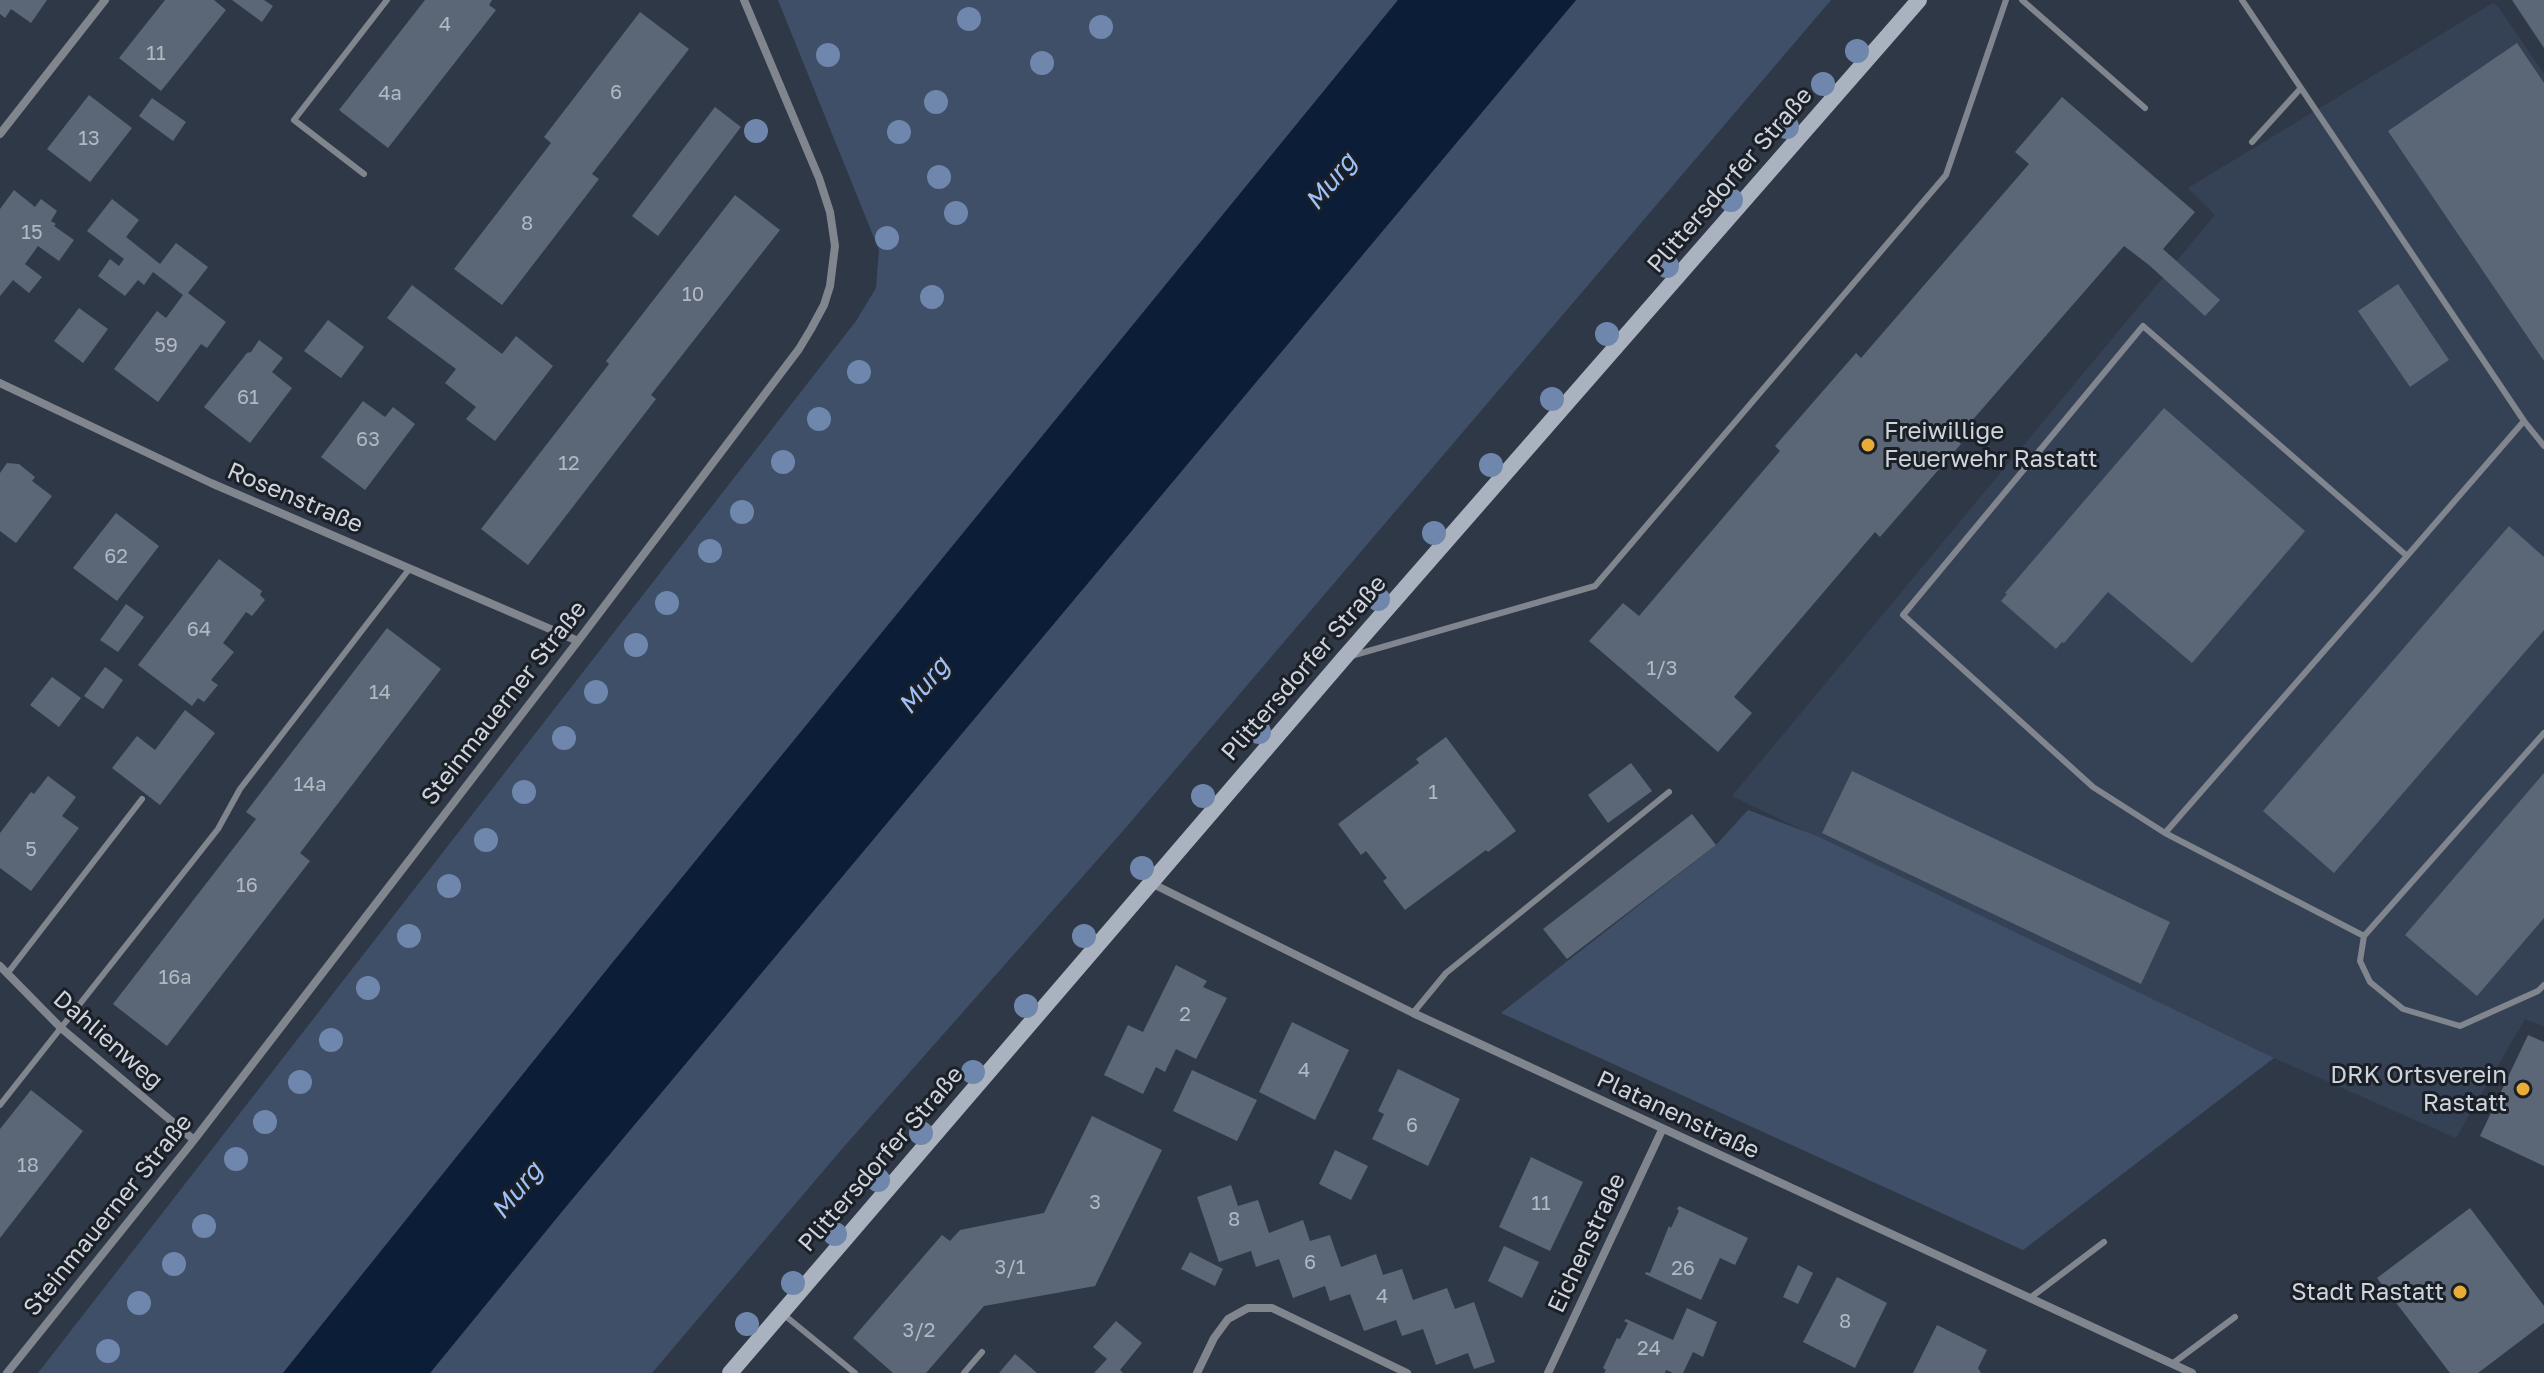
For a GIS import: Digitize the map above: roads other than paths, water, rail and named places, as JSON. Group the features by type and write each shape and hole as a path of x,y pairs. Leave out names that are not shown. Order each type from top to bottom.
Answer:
{"street":[{"path":"0,134 105,0"},
{"name":"Steinmauerner Straße","path":"7,1373 194,1140 578,641 799,349 824,305 830,286 835,246 830,212 819,178 744,0"},
{"name":"Plittersdorfer Straße","path":"730,1373 1344,658 1919,0"},
{"name":"Rosenstraße","path":"0,383 211,483 578,641"},
{"name":"Platanenstraße","path":"1151,883 1413,1013 2192,1373"},
{"name":"Dahlienweg","path":"0,966 61,1028 194,1140"},
{"name":"Eichenstraße","path":"1548,1373 1662,1130"},
{"path":"1197,1373 1214,1338 1228,1319 1248,1308 1272,1308 1407,1373"}],"lane":[{"path":"364,174 294,120 387,0"},
{"path":"1344,658 1595,586 1946,175 2006,0"},
{"path":"2022,0 2145,108"},
{"path":"2242,0 2524,421 2544,446"},
{"path":"2252,142 2301,88"},
{"path":"2364,936 2165,833 2093,787 1903,615 2143,326 2407,556"},
{"path":"2165,833 2524,421"},
{"path":"0,1105 218,829 240,789 410,568"},
{"path":"2544,733 2364,936 2360,961 2370,982 2403,1009 2460,1026 2538,991 2544,985"},
{"path":"1413,1013 1446,973 1669,792"},
{"path":"7,974 142,799"},
{"path":"2030,1298 2104,1242"},
{"path":"781,1311 855,1373"},
{"path":"2172,1364 2235,1317"},
{"path":"964,1373 982,1352"}],"water":[{"name":"Murg","path":"1398,0 1576,0 430,1373 283,1373 613,962"}],"place":[{"name":"Freiwillige Feuerwehr Rastatt","path":"1868,445"},
{"name":"DRK Ortsverein Rastatt","path":"2523,1089"},
{"name":"Stadt Rastatt","path":"2460,1292"}]}
